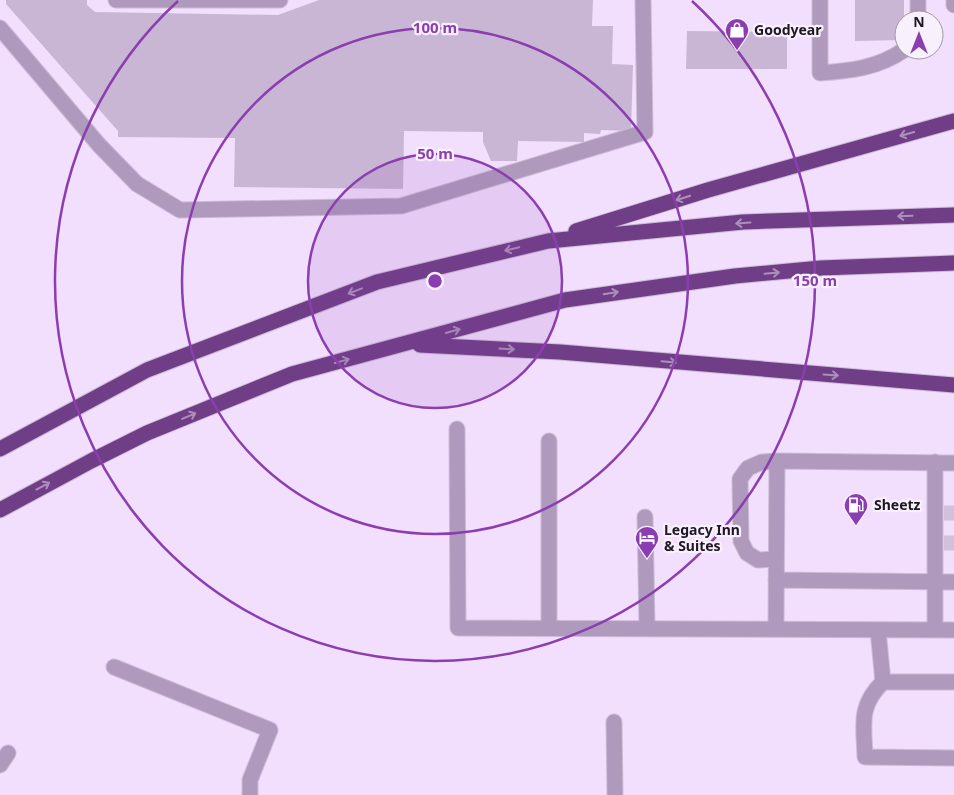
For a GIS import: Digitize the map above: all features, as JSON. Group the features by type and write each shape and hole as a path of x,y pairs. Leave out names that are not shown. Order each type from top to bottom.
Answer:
{"highway":[{"path":"0,449 147,370 378,282 548,240 708,190 954,121"},
{"path":"548,240 743,222 954,215"},
{"path":"0,510 91,461 234,396 292,374 565,300 650,286 821,268 954,263"},
{"path":"406,344 560,352 954,385"}],"street":[{"path":"116,0 280,0"},
{"path":"0,28 99,145 124,171 137,184 180,210 401,206 645,132 643,0"},
{"path":"820,0 820,73 852,71 879,63 894,55"},
{"path":"954,0 954,5"},
{"path":"457,429 458,628 954,630"},
{"path":"549,441 549,628"},
{"path":"776,629 777,461"},
{"path":"776,559 758,560 747,553 741,541 740,479 748,468 762,462 777,461 954,462"},
{"path":"935,462 939,513 939,543 934,581 935,630"},
{"path":"645,517 647,628"},
{"path":"776,580 954,582"},
{"path":"878,630 883,682 866,703 864,718 865,757 954,758"},
{"path":"114,667 270,730 250,780 250,795"},
{"path":"883,682 954,682"},
{"path":"614,722 615,795"}],"building":[{"path":"6,0 87,0 87,5 95,12 278,15 319,0 593,0 592,26 613,26 612,64 633,65 631,131 601,130 600,134 584,133 584,142 518,141 517,161 491,161 483,142 483,132 404,131 403,189 234,187 235,138 118,137 118,131 6,4"},
{"path":"855,0 904,0 904,10 894,10 894,40 855,41"},
{"name":"Goodyear","path":"687,31 787,32 787,69 686,69"}],"tunnel":[{"path":"944,513 954,513"},
{"path":"944,543 954,543"}],"place":[{"name":"Goodyear","path":"737,51"},
{"name":"Sheetz","path":"856,526"},
{"name":"Legacy Inn & Suites","path":"647,559"}]}
